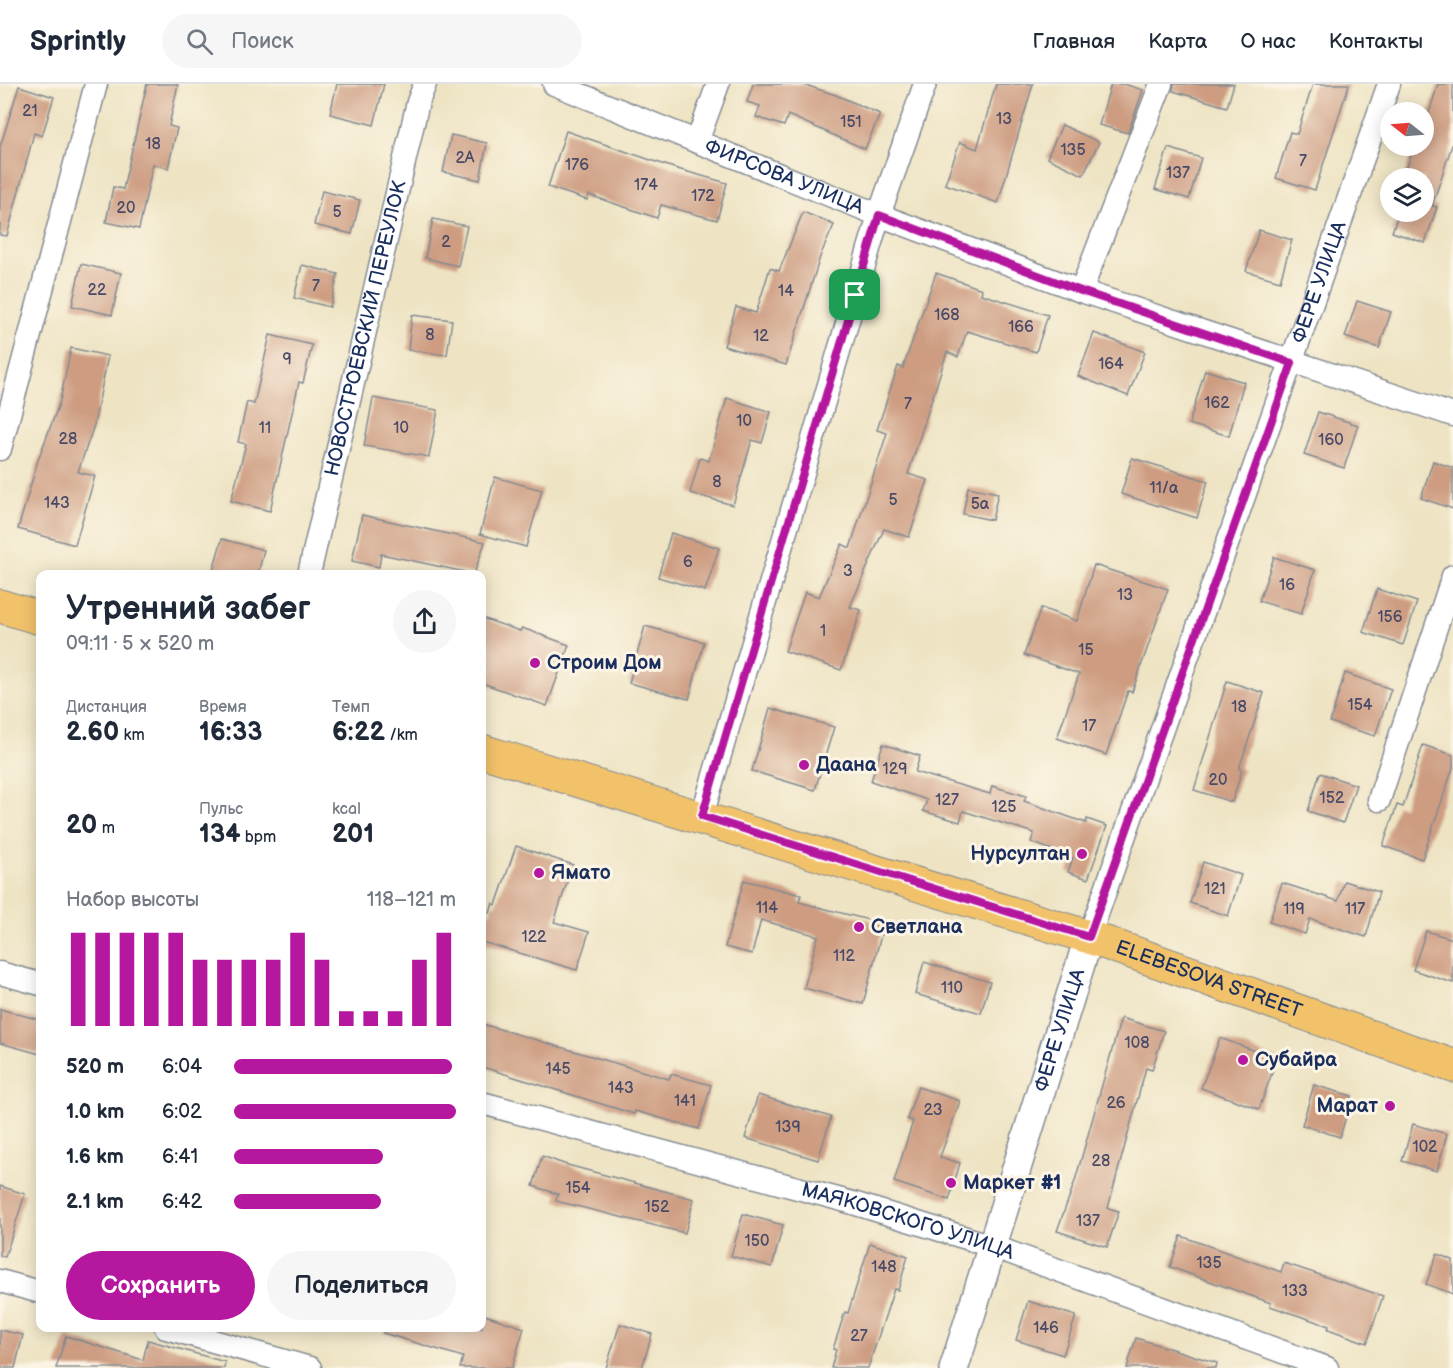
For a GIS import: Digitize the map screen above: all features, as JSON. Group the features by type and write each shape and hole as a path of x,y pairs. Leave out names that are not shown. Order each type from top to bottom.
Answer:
{"main road":[{"path":"0,606 36,617"},
{"name":"ELEBESOVA STREET","path":"486,752 702,816 1089,937 1453,1066"}],"street":[{"path":"0,449 96,84"},
{"name":"НОВОСТРОЕВСКИЙ ПЕРЕУЛОК","path":"310,570 418,102 425,84"},
{"name":"ФИРСОВА УЛИЦА","path":"554,84 879,215 1081,291 1453,415"},
{"path":"697,142 718,84"},
{"path":"702,816 879,215 925,84"},
{"path":"1081,291 1161,84"},
{"name":"ФЕРЕ УЛИЦА","path":"954,1368 1089,937 1389,84"},
{"path":"1379,800 1453,576"},
{"path":"0,973 36,983"},
{"name":"МАЯКОВСКОГО УЛИЦА","path":"486,1104 853,1203 992,1246 1328,1368"},
{"path":"0,1281 36,1291"},
{"path":"180,1332 310,1368"}],"building":[{"path":"147,84 178,84 169,126 177,128 168,168 153,164 139,229 106,222 113,187 123,189"},
{"path":"337,84 384,84 374,125 330,114"},
{"path":"753,84 802,84 836,95 880,114 865,149 788,115 784,126 756,117 760,106 747,102"},
{"path":"996,84 1033,84 998,203 945,184 960,142 977,149"},
{"path":"1111,84 1124,84 1143,90 1128,133 1099,125"},
{"path":"1174,84 1234,84 1227,107 1173,91"},
{"path":"1313,84 1349,84 1315,190 1276,178 1290,132 1297,134"},
{"path":"1438,84 1453,84 1453,142 1434,200 1434,168 1407,168 1411,156 1434,156 1432,102"},
{"path":"19,86 54,97 42,136 34,133 7,236 0,235 0,147"},
{"path":"1062,125 1099,142 1083,175 1047,158"},
{"path":"566,131 674,168 727,183 717,220 661,205 657,218 589,195 587,200 548,187"},
{"path":"451,135 487,143 480,180 443,172"},
{"path":"1168,148 1201,158 1189,199 1155,189"},
{"path":"322,191 360,200 352,234 314,225"},
{"path":"803,212 834,225 821,254 786,365 724,346 736,307 756,313 770,268 779,271"},
{"path":"433,219 467,226 458,266 425,258"},
{"path":"1396,222 1432,222 1425,243 1392,232"},
{"path":"1259,230 1292,240 1280,281 1246,271"},
{"path":"81,264 121,273 112,315 72,306"},
{"path":"302,265 338,274 330,307 294,298"},
{"path":"936,273 982,289 981,294 1048,315 1036,352 967,331 958,357 947,352 908,474 928,480 909,537 884,529 850,607 861,610 841,670 785,651 805,592 819,597 842,544 850,548 887,433 877,430 898,366 903,368"},
{"path":"1357,301 1391,312 1379,348 1345,337"},
{"path":"412,315 452,320 447,355 408,350"},
{"path":"1094,333 1145,352 1128,396 1078,376"},
{"path":"270,335 312,345 303,383 299,382 270,511 231,501 246,444 238,442 247,402 254,404"},
{"path":"71,348 108,356 94,425 78,472 95,476 75,545 18,529 38,460 60,401"},
{"path":"1205,370 1244,382 1229,436 1189,424"},
{"path":"373,398 438,410 429,457 364,446"},
{"path":"727,398 771,412 762,443 752,440 733,505 690,493 700,458 709,461"},
{"path":"1318,412 1358,425 1344,468 1304,455"},
{"path":"1132,458 1208,481 1197,518 1121,494"},
{"path":"1433,461 1453,468 1453,509 1421,498"},
{"path":"495,477 542,490 526,547 480,534"},
{"path":"968,487 998,493 992,520 963,514"},
{"path":"362,515 485,542 475,570 455,570 381,554 379,567 352,561"},
{"path":"671,533 719,548 705,591 658,577"},
{"path":"222,539 264,550 259,570 213,570"},
{"path":"1274,557 1315,570 1301,614 1259,601"},
{"path":"1094,565 1168,589 1132,692 1128,691 1106,755 1057,738 1079,674 1024,655 1041,608 1077,621"},
{"path":"1377,589 1417,602 1403,645 1363,632"},
{"path":"486,619 520,631 522,628 569,645 547,706 486,684"},
{"path":"645,626 704,642 689,699 629,683"},
{"path":"1345,673 1391,689 1375,736 1330,722"},
{"path":"1227,681 1264,693 1239,769 1242,770 1232,802 1194,790"},
{"path":"770,708 834,727 815,790 752,771"},
{"path":"883,744 920,756 915,772 990,794 992,786 1026,796 1024,801 1086,823 1087,819 1107,826 1088,879 1068,872 1073,858 1031,842 1034,833 963,811 960,822 923,811 927,800 871,781"},
{"path":"1423,745 1453,755 1453,768 1422,859 1383,846 1397,805 1403,807"},
{"path":"1320,773 1356,785 1343,823 1308,811"},
{"path":"516,846 573,865 554,922 589,932 577,970 486,943 486,912 490,913 493,903 496,905"},
{"path":"1203,862 1241,875 1228,916 1190,903"},
{"path":"744,880 801,895 799,902 884,924 863,1004 804,988 818,936 761,920 752,954 725,947"},
{"path":"1344,881 1379,892 1366,937 1310,919 1305,934 1269,922 1282,883 1338,901"},
{"path":"1426,931 1453,939 1453,983 1413,970"},
{"path":"924,962 990,982 981,1013 915,994"},
{"path":"0,1009 36,1019 36,1053 0,1043"},
{"path":"1121,1018 1164,1031 1152,1070 1146,1068 1108,1208 1119,1211 1107,1247 1057,1231 1075,1181"},
{"path":"486,1025 669,1079 671,1074 711,1085 699,1129 635,1111 634,1114 486,1068"},
{"path":"1220,1038 1277,1059 1259,1109 1201,1088"},
{"path":"1314,1085 1352,1096 1340,1137 1302,1125"},
{"path":"918,1087 960,1101 940,1157 960,1163 949,1200 894,1182 913,1121 907,1119"},
{"path":"758,1095 831,1117 818,1160 745,1138"},
{"path":"1413,1124 1447,1134 1437,1171 1402,1161"},
{"path":"542,1156 694,1199 685,1233 556,1201 558,1194 533,1186"},
{"path":"0,1186 25,1194 5,1257 0,1256"},
{"path":"743,1214 783,1225 772,1267 731,1256"},
{"path":"1181,1236 1281,1272 1284,1263 1383,1296 1367,1343 1328,1329 1329,1326 1270,1306 1271,1303 1170,1267"},
{"path":"870,1243 908,1256 898,1290 894,1289 868,1368 831,1368 836,1350 833,1349 845,1312 848,1313"},
{"path":"1437,1254 1453,1260 1453,1294 1426,1284"},
{"path":"1028,1301 1076,1316 1063,1355 1016,1340"},
{"path":"486,1315 524,1328 512,1368 460,1368 463,1357 383,1333 486,1332"},
{"path":"620,1324 652,1334 642,1368 606,1368"},
{"path":"0,1330 23,1335 15,1368 0,1368"},
{"path":"66,1336 143,1360 148,1340 225,1362 224,1368 56,1368"},
{"path":"1136,1338 1217,1363 1216,1368 1127,1368"}],"place":[{"name":"Строим Дом","path":"535,663"},
{"name":"Даана","path":"804,765"},
{"name":"Нурсултан","path":"1082,854"},
{"name":"Ямато","path":"539,873"},
{"name":"Светлана","path":"859,927"},
{"name":"Субайра","path":"1243,1060"},
{"name":"Марат","path":"1390,1106"},
{"name":"Маркет #1","path":"951,1183"}],"route":[{"path":"879,215 1081,291 1292,363 1089,937 702,816 855,295 879,215"}]}
